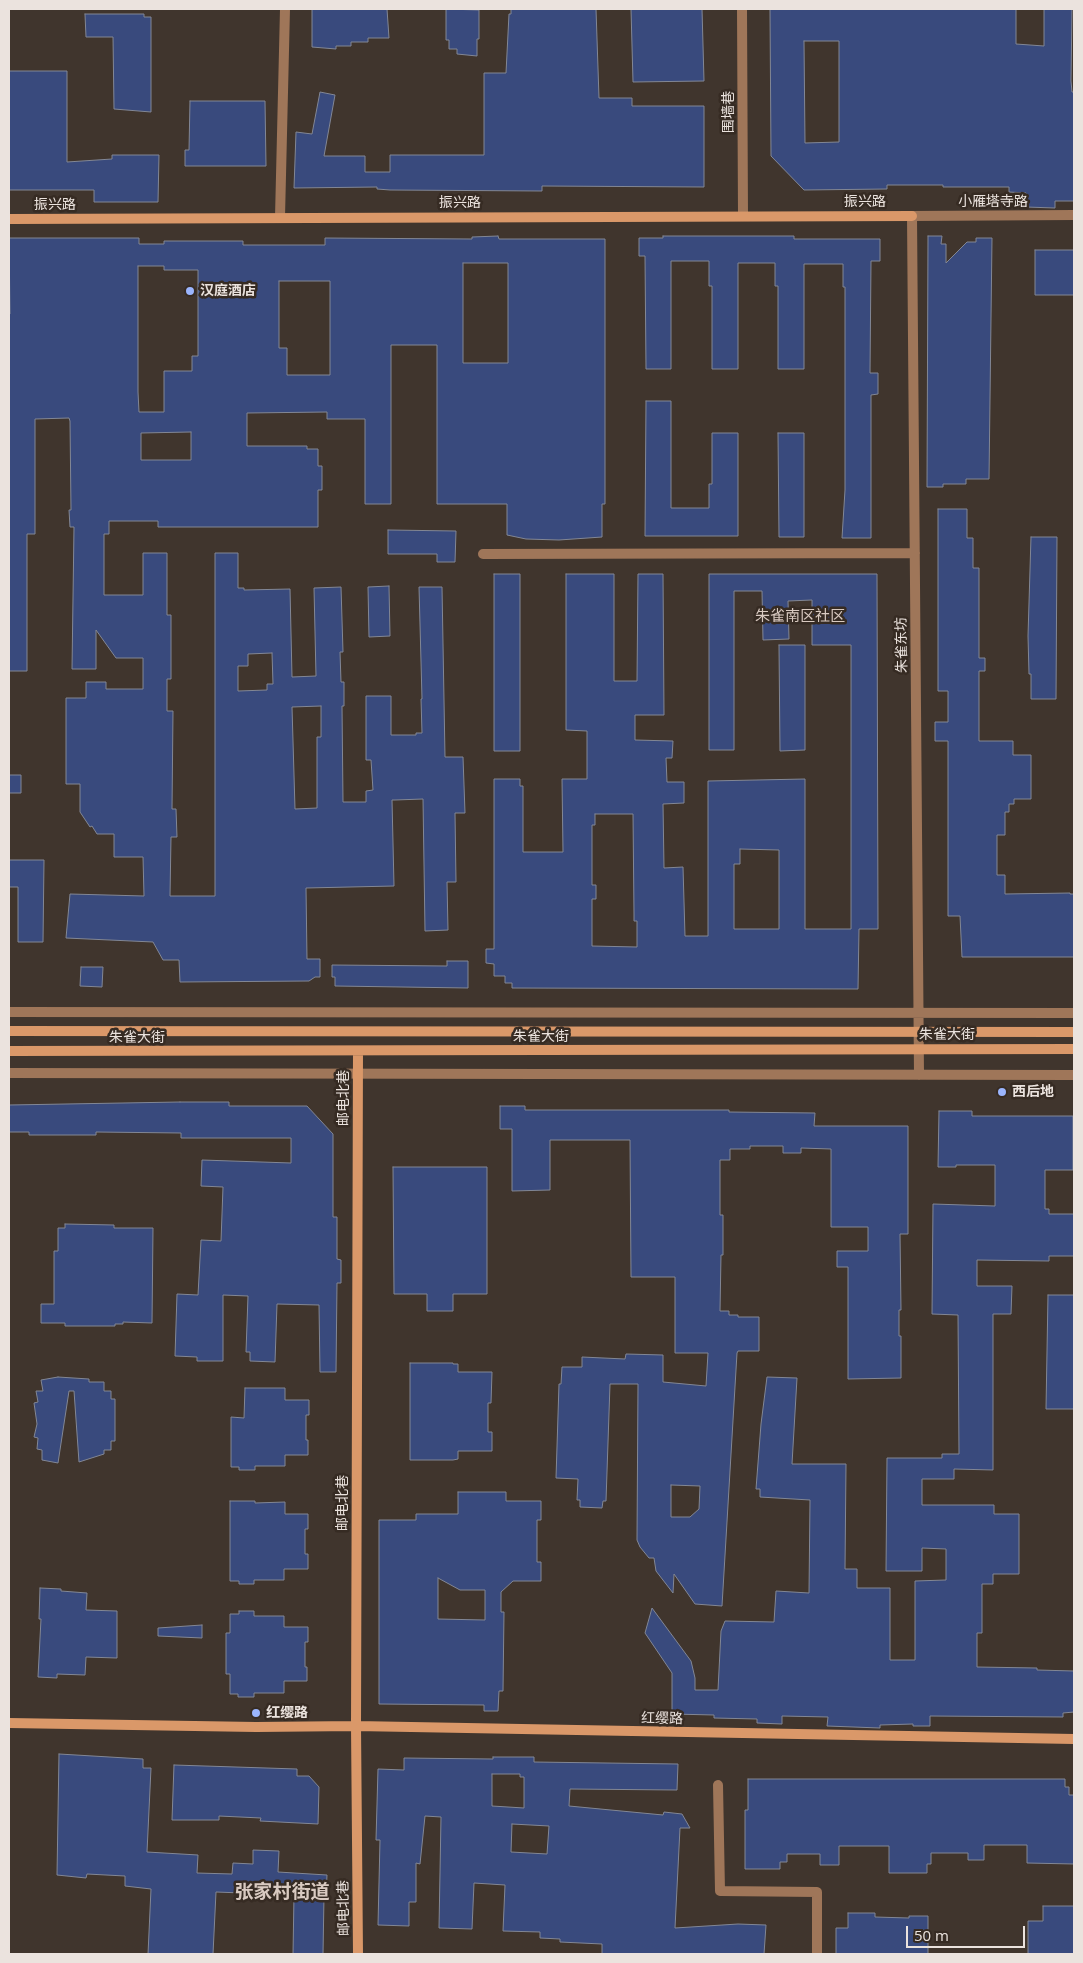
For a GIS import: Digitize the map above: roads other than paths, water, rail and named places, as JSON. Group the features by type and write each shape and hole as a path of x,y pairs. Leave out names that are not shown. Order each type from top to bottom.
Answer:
{"street":[{"path":"280,218 285,9"},
{"name":"围墙巷","path":"742,9 743,216"},
{"name":"小雁塔寺路","path":"912,216 1074,215"},
{"name":"振兴路","path":"9,218 912,216"},
{"name":"朱雀东坊","path":"912,216 920,1075"},
{"path":"484,554 915,554"},
{"path":"9,1012 1074,1013"},
{"name":"朱雀大街","path":"9,1031 1074,1032"},
{"name":"朱雀大街","path":"9,1051 1074,1050"},
{"name":"邮电北巷","path":"358,1052 356,1726 358,1954"},
{"path":"9,1073 1074,1075"},
{"name":"红缨路","path":"9,1723 256,1727 356,1726 1074,1740"},
{"path":"718,1785 720,1890 817,1892 817,1954"}],"place":[{"name":"汉庭酒店","path":"190,291"},
{"name":"西后地","path":"1002,1092"},
{"name":"红缨路","path":"256,1713"}],"district":[{"name":"朱雀南区社区","path":"800,617"},
{"name":"张家村街道","path":"282,1893"}]}
